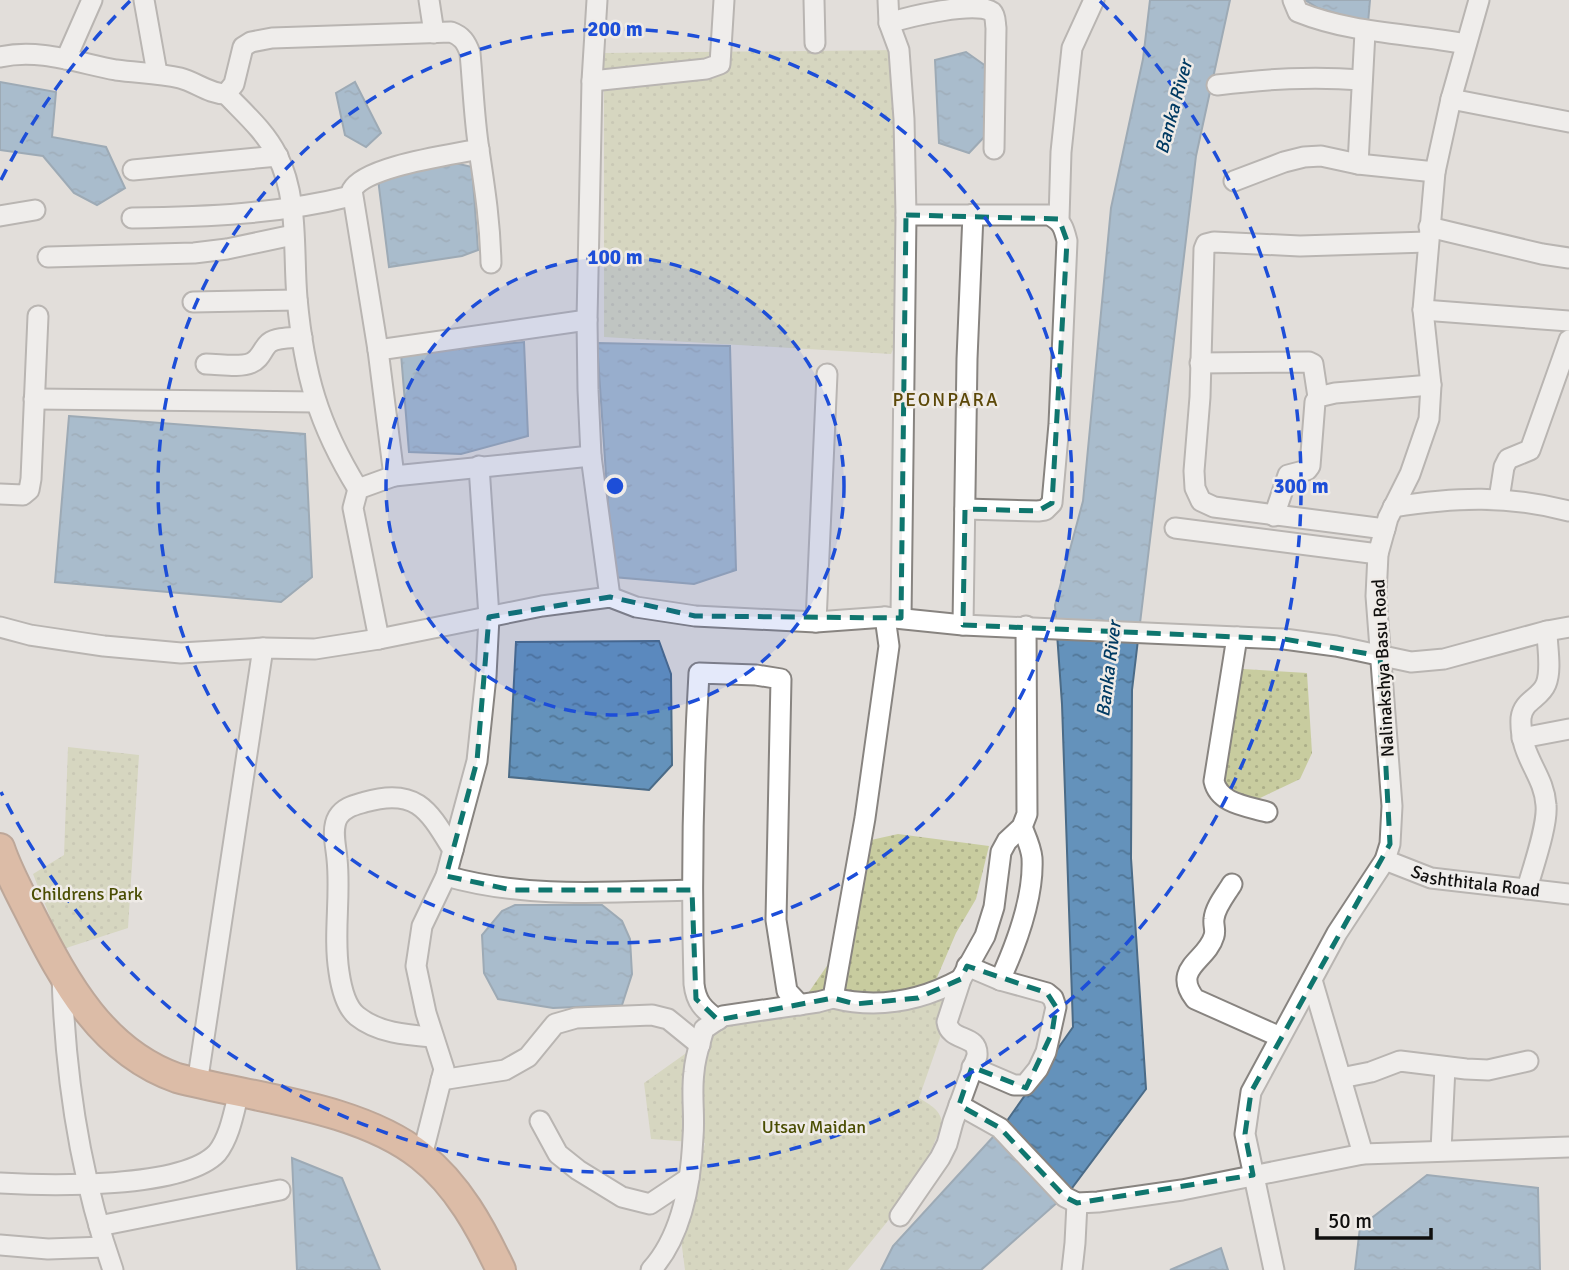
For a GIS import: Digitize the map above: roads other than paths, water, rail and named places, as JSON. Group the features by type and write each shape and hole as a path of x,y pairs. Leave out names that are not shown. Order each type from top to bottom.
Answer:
{"highway":[{"path":"0,848 35,923 62,972 88,1013 110,1038 132,1057 157,1072 197,1084 298,1104 398,1141 422,1156 446,1180 465,1205 500,1270"}],"street":[{"path":"66,59 92,0"},
{"path":"144,0 157,73"},
{"path":"429,0 434,33"},
{"path":"597,0 592,81 587,320 592,456 610,597"},
{"path":"592,81 706,69 720,64 724,0"},
{"path":"814,0 814,43"},
{"path":"833,998 867,804 893,618 906,215 900,50 889,23 888,0"},
{"path":"965,509 1038,511 1045,510 1052,503 1059,424 1067,241 1059,219 1061,152 1072,48 1094,0"},
{"path":"1293,0 1298,12 1366,32 1466,44"},
{"name":"Nalinakshya Basu Road","path":"1274,1270 1245,1133 1251,1092 1337,933 1385,860 1390,844 1392,806 1376,596 1378,554 1393,507 1421,448 1429,419 1431,385 1423,310 1435,172 1451,99 1479,0"},
{"path":"889,23 940,8 983,7 991,11 996,28 994,149"},
{"path":"226,94 234,84 243,47 251,42 272,38 451,32 460,35 467,43 470,53 479,149 486,186 491,263"},
{"path":"1358,164 1366,32"},
{"path":"0,57 33,54 184,79 226,94 258,127 278,156 292,209 297,300 308,380 338,456 358,489 354,508 379,639"},
{"path":"1217,85 1303,76 1362,80"},
{"path":"1451,99 1569,122"},
{"path":"394,477 378,350 352,190 360,179 378,172 479,149"},
{"path":"133,170 278,156"},
{"path":"1234,181 1284,162 1321,156 1358,164 1435,172"},
{"path":"132,218 198,218 292,209 351,196"},
{"path":"0,216 35,210"},
{"path":"963,625 967,359 973,214"},
{"path":"906,215 1049,215 1059,219"},
{"path":"1385,529 1214,507 1201,501 1195,488 1194,471 1203,255 1206,244 1214,242 1300,246 1428,234 1569,258"},
{"path":"48,257 194,253 293,235"},
{"path":"194,302 297,300"},
{"path":"1423,310 1569,321"},
{"path":"0,494 23,495 29,490 32,479 38,316"},
{"path":"378,350 587,320"},
{"path":"206,364 252,363 259,358 268,343 302,337"},
{"path":"1499,499 1504,467 1508,459 1530,450 1569,340"},
{"path":"1200,363 1309,362 1316,370 1318,397 1315,402 1310,466 1307,470 1288,475 1274,516"},
{"path":"816,622 827,374"},
{"path":"1318,397 1335,393 1431,385"},
{"path":"34,399 316,402"},
{"path":"358,489 394,477 592,456"},
{"path":"422,1156 444,1069 426,1013 416,966 422,926 446,876 477,761 489,617 479,466"},
{"path":"1393,507 1447,499 1499,499 1537,503 1569,511"},
{"path":"1175,528 1378,554"},
{"path":"0,627 30,635 181,653 263,648 315,649 542,606 610,597 636,607 695,617 816,622 893,618 963,625 1284,639 1336,646 1411,662 1444,659 1569,627"},
{"path":"900,1216 947,1144 977,1056 974,1042 952,1034 948,1029 949,1016 964,972 985,936 991,916 1001,852 1007,841 1022,827 1027,814 1026,626"},
{"path":"1527,889 1545,822 1546,805 1543,787 1527,757 1522,738 1521,715 1527,701 1541,692 1546,685 1547,631"},
{"path":"1237,637 1214,781 1216,791 1223,797 1267,812"},
{"path":"197,1084 263,648"},
{"path":"718,1020 704,1010 696,999 692,890 694,759 699,673 756,675 781,679 776,920 787,991 800,1005"},
{"path":"1522,738 1569,729"},
{"path":"433,1037 397,1034 374,1026 355,1015 344,994 338,971 339,874 334,829 338,816 349,807 379,798 400,798 417,803 431,814 453,850"},
{"path":"1000,980 1019,933 1032,873 1032,856 1022,827"},
{"name":"Sashthitala Road","path":"1385,860 1432,878 1569,894"},
{"path":"446,876 512,890 565,893 692,890"},
{"path":"1232,884 1214,918 1214,936 1191,967 1187,977 1188,990 1195,999 1280,1037"},
{"path":"62,972 64,1039 88,1185 113,1270"},
{"path":"651,1270 665,1254 675,1230 689,1178 694,1136 694,1068 704,1029 723,1016 833,998 855,1003 884,1003 918,998 939,990 964,972 1047,993 1053,998 1056,1007 1046,1052 1030,1082 1020,1086 972,1067"},
{"path":"1312,979 1363,1154"},
{"path":"441,1080 505,1070 527,1057 555,1024 576,1018 652,1015 668,1019 700,1045"},
{"path":"1341,1078 1371,1072 1400,1061 1488,1070 1528,1061"},
{"path":"1441,1150 1445,1067"},
{"path":"0,1183 88,1185 126,1182 166,1175 198,1164 216,1153 227,1135 239,1092"},
{"path":"959,1105 1000,1128 1071,1200 1075,1243 1072,1270"},
{"path":"540,1121 558,1154 622,1198 650,1204 689,1178"},
{"path":"1071,1200 1098,1202 1182,1190 1363,1154 1569,1147"},
{"path":"99,1226 280,1190"},
{"path":"0,1245 67,1249 105,1247"}],"water":[{"name":"Banka River","path":"1150,0 1230,0 1196,156 1132,690 1131,858 1146,1089 1069,1192 981,1270 881,1270 893,1246 1004,1125 1073,1027 1062,704 1055,605 1083,501 1111,208 1143,59"},
{"path":"1305,0 1370,0 1368,23 1318,8"},
{"path":"966,52 990,69 986,135 969,153 939,143 935,60"},
{"path":"0,82 56,92 52,137 106,147 125,188 97,205 74,193 43,156 0,150"},
{"path":"355,82 381,133 366,147 345,135 336,93"},
{"path":"442,160 472,167 478,250 462,256 389,267 378,179"},
{"path":"524,342 528,436 461,454 409,452 401,354"},
{"path":"597,343 730,346 736,570 694,584 613,577"},
{"path":"69,416 305,434 312,577 281,602 55,582"},
{"path":"659,641 671,674 672,765 649,790 509,777 516,642"},
{"path":"515,905 602,905 622,921 630,939 632,974 622,1005 553,1008 498,999 484,973 482,935 502,911"},
{"path":"292,1158 342,1178 380,1270 297,1270"},
{"path":"1427,1175 1538,1188 1540,1270 1355,1270 1360,1227"},
{"path":"1221,1248 1228,1270 1170,1270"}],"district":[{"name":"PEONPARA","path":"946,400"}],"park label":[{"name":"Childrens Park","path":"87,894"},
{"name":"Utsav Maidan","path":"814,1127"}]}
